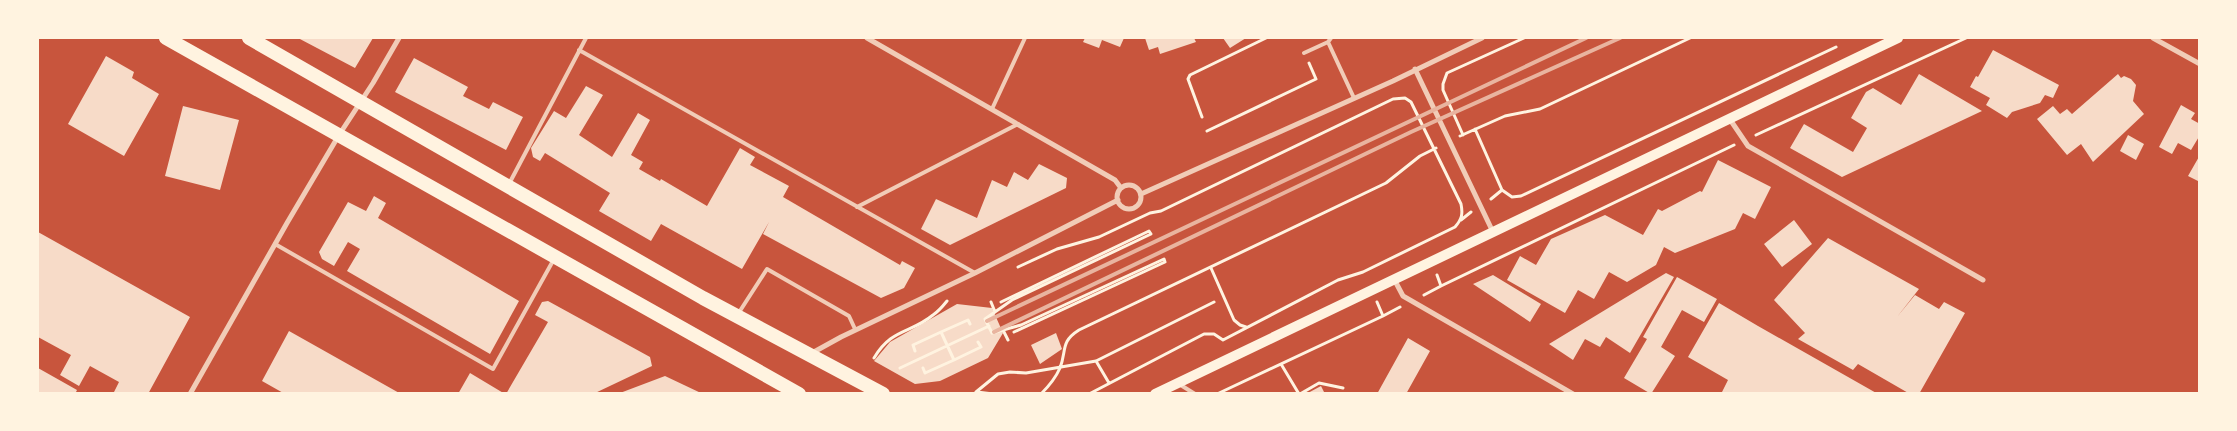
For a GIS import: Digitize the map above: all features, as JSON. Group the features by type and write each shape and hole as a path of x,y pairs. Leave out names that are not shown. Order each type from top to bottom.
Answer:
{"highway":[{"path":"166,38 799,394"},
{"path":"249,38 736,316 883,394"}],"main road":[{"path":"1155,394 1492,230 1898,38"}],"street":[{"path":"190,394 275,244 399,38"},
{"path":"867,38 1115,180 1121,188"},
{"path":"1141,194 1133,185 1121,188 1118,200 1124,208 1130,208 1138,204 1141,194 1393,81 1482,38"},
{"path":"2153,38 2200,64"},
{"path":"1415,69 1492,230"},
{"path":"1729,118 1748,146 1983,280"},
{"path":"810,355 855,330 975,273 1118,200"},
{"path":"1394,279 1402,296 1573,394"}],"lane":[{"path":"508,186 586,38"},
{"path":"992,109 1025,38"},
{"path":"1304,53 1328,42 1332,38"},
{"path":"1328,42 1354,98"},
{"path":"579,50 975,273"},
{"path":"857,207 1018,124"},
{"path":"275,244 493,370 555,256"},
{"path":"736,316 767,269 849,316 855,330"},
{"path":"1177,383 1195,394"}],"path":[{"path":"1202,117 1188,79 1190,75 1266,38"},
{"path":"1464,134 1443,90 1443,84 1448,73 1524,38"},
{"path":"1041,394 1061,366 1065,343 1072,334 1386,183 1420,156 1449,138 1464,134 1505,116 1540,109 1690,38"},
{"path":"1217,394 1383,316 1441,286 1743,141 1966,38"},
{"path":"1475,129 1502,190 1512,197 1521,196 1836,46"},
{"path":"1207,131 1316,79 1304,53"},
{"path":"1016,268 1057,249 1099,237 1150,213 1161,211 1393,99 1405,98 1411,102 1461,204 1461,220 1455,227 1362,272 1338,280 1223,340 1214,334 1204,334 1089,394"},
{"path":"1002,302 1149,231 1151,234 1012,300 985,319 992,333 1021,325 1164,259 1165,262 1014,332"},
{"path":"1422,244 1441,286"},
{"path":"1211,268 1234,320 1246,327"},
{"path":"1362,272 1383,316"},
{"path":"874,358 888,340 897,333 933,315 948,300"},
{"path":"991,302 995,312"},
{"path":"993,394 976,392 998,374 1010,372 1026,373 1096,361 1214,302"},
{"path":"915,351 912,346 968,320 970,324"},
{"path":"900,368 989,326"},
{"path":"1003,330 1008,340"},
{"path":"941,332 954,360"},
{"path":"923,368 925,373 954,360 981,347 978,342"},
{"path":"1096,361 1109,383"},
{"path":"1281,364 1300,394 1319,383 1343,388"}],"building":[{"path":"298,38 373,38 355,68"},
{"path":"1085,38 1124,38 1120,47 1102,40 1099,48 1083,42"},
{"path":"1145,38 1194,38 1196,42 1160,54 1158,47 1149,50"},
{"path":"1223,38 1246,38 1230,48"},
{"path":"1993,50 2059,85 2053,98 2045,95 2040,103 2012,112 2007,118 1986,105 1990,98 1970,87 1976,76 1978,77"},
{"path":"106,56 134,72 132,78 159,94 124,156 68,124"},
{"path":"414,58 468,87 463,96 489,109 493,102 523,117 506,150 395,92"},
{"path":"1919,74 1982,111 1842,177 1790,148 1804,124 1853,152 1867,128 1851,118 1866,92 1873,88 1901,105"},
{"path":"2118,74 2121,78 2124,76 2131,79 2136,85 2133,101 2144,114 2093,162 2081,144 2067,155 2037,119 2053,106 2060,114 2067,109 2072,114"},
{"path":"586,86 603,95 579,135 612,157 638,113 650,120 631,155 643,162 639,169 660,181 661,179 707,206 740,148 755,157 750,165 789,186 783,197 900,265 902,261 915,268 904,288 881,298 763,234 769,222 742,269 661,224 651,241 599,211 610,193 545,153 540,161 533,157 531,148 554,111 566,118"},
{"path":"2181,105 2195,113 2191,119 2200,124 2200,135 2191,150 2178,143 2172,154 2159,147"},
{"path":"183,106 239,120 220,190 165,176"},
{"path":"2128,135 2144,144 2136,160 2120,151"},
{"path":"2200,155 2200,182 2188,176"},
{"path":"1718,160 1771,187 1755,219 1743,213 1735,229 1675,253 1664,247 1656,265 1627,282 1609,272 1594,299 1578,290 1565,313 1507,280 1520,256 1536,265 1551,239 1605,215 1643,235 1658,209 1662,211 1700,191 1702,192"},
{"path":"1039,164 1067,178 1066,188 950,245 921,229 936,199 977,218 992,180 1007,187 1014,172 1028,180"},
{"path":"374,196 386,203 378,218 519,301 490,354 347,271 360,249 348,242 334,266 322,259 319,252 348,202 366,211"},
{"path":"1794,220 1812,244 1782,267 1764,244"},
{"path":"38,232 190,317 148,394 113,394 119,382 90,366 79,386 60,375 71,355 38,337"},
{"path":"1828,238 1919,289 1897,317 1915,295 1939,309 1944,302 1965,313 1919,394 1910,394 1858,364 1853,370 1798,339 1805,333 1774,300"},
{"path":"1666,273 1674,277 1630,353 1606,337 1600,347 1585,339 1573,360 1549,344"},
{"path":"1493,275 1541,304 1530,322 1473,284"},
{"path":"1677,277 1717,299 1704,322 1682,310 1661,347 1675,356 1651,394 1624,378 1647,339 1643,337"},
{"path":"548,301 650,357 652,366 593,394 506,394 548,322 535,315 542,302"},
{"path":"1719,303 1878,394 1721,394 1728,380 1688,357"},
{"path":"957,304 992,308 1003,333 988,358 940,381 915,384 874,361 890,342"},
{"path":"289,331 401,394 285,394 262,381"},
{"path":"1056,333 1062,349 1040,364 1031,345"},
{"path":"1408,338 1430,351 1406,394 1377,394"},
{"path":"38,368 77,390 75,394 38,394"},
{"path":"470,373 505,394 458,394"},
{"path":"665,376 703,394 620,394 620,393"},
{"path":"1321,386 1325,394 1306,394"}],"railway":[{"path":"987,321 1586,38"},
{"path":"994,332 1411,132 1620,38"}]}
